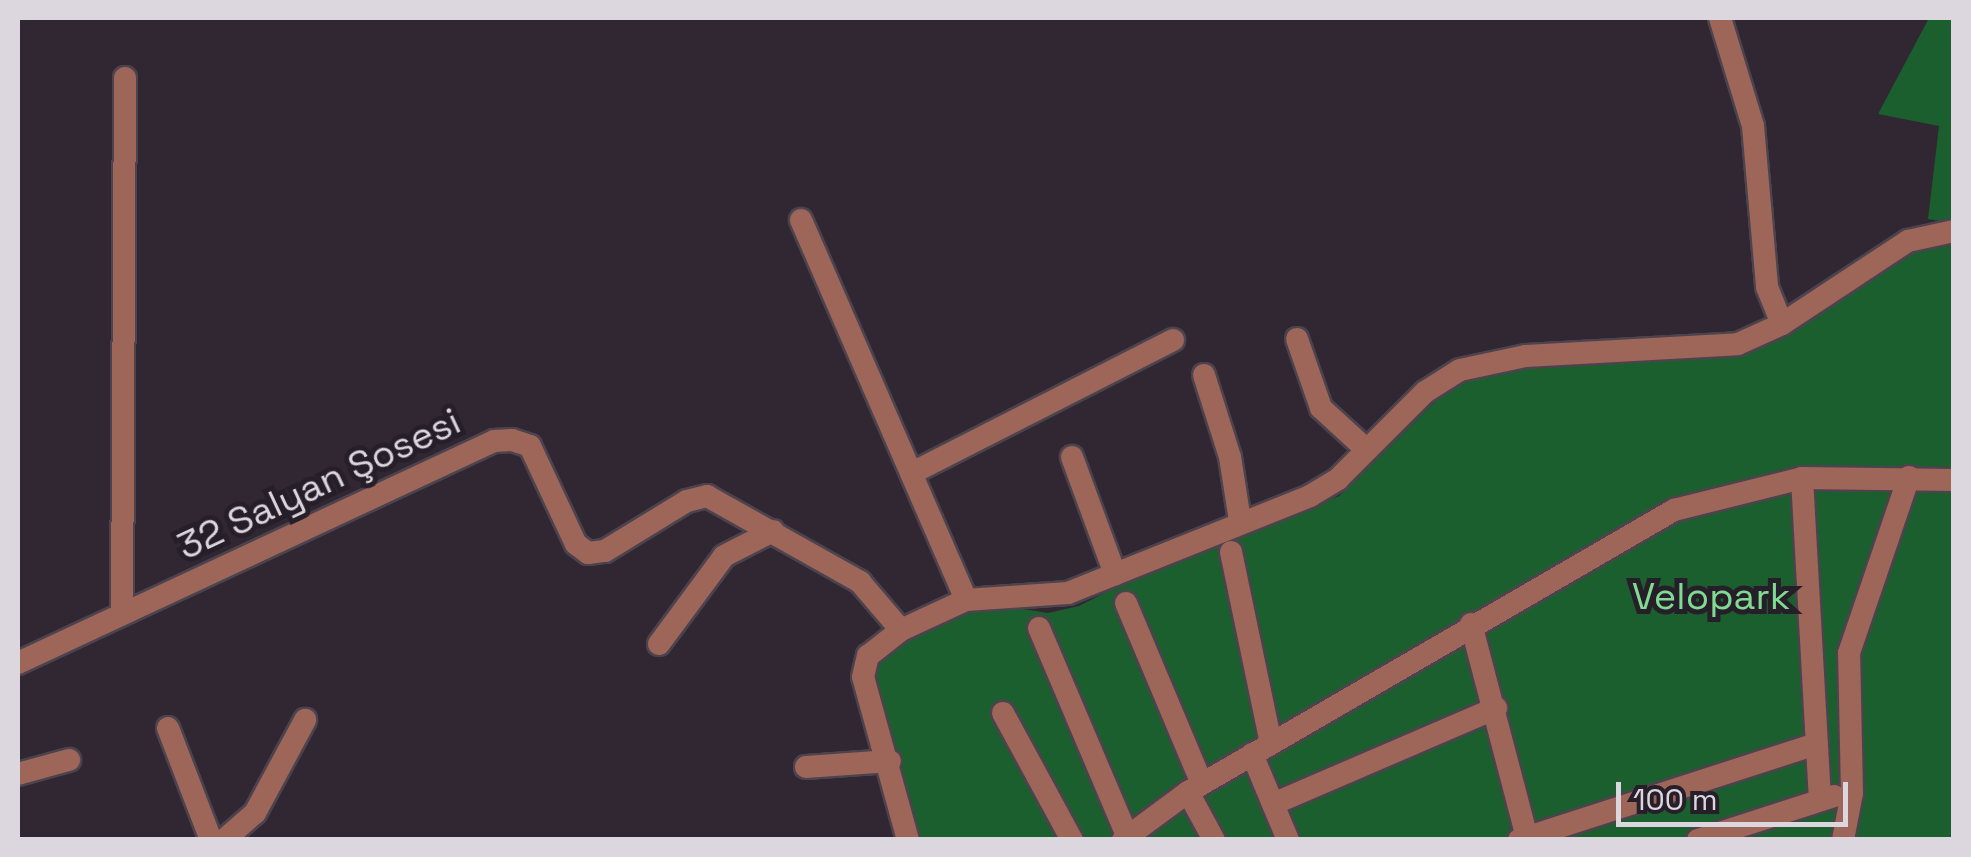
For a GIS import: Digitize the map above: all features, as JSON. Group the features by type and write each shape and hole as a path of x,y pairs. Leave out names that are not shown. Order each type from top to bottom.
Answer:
{"street":[{"path":"1720,18 1753,126 1767,288 1782,324"},
{"path":"122,614 124,78"},
{"path":"801,220 966,600"},
{"path":"908,840 864,665 901,630 966,600 1051,598 1310,496 1366,450 1425,392 1479,363 1712,348 1754,340 1908,241 1954,231"},
{"path":"1297,338 1321,408 1366,450"},
{"path":"912,473 1173,340"},
{"path":"1204,375 1230,457 1240,522"},
{"name":"32 Salyan Şosesi","path":"18,663 494,441 530,446 576,544 588,553 605,550 687,500 706,496 860,582 901,630"},
{"path":"1072,457 1115,574"},
{"path":"1844,840 1852,793 1848,653 1908,477"},
{"path":"1802,478 1820,799"},
{"path":"1039,628 1125,837 1195,788 1471,624 1674,510 1735,490 1802,478 1954,480"},
{"path":"659,644 724,556 773,531"},
{"path":"1231,552 1261,749 1273,804 1288,840"},
{"path":"1126,604 1214,840"},
{"path":"1471,624 1496,708 1523,838 1817,744"},
{"path":"1273,804 1496,708"},
{"path":"1003,713 1072,840"},
{"path":"224,840 254,813 305,720"},
{"path":"168,728 210,840"},
{"path":"18,774 69,760"},
{"path":"806,767 890,761"},
{"path":"1698,840 1820,799 1852,793"}],"green space":[{"path":"1929,18 1953,18 1953,223 1928,219 1939,126 1878,114"},
{"name":"Velopark","path":"1953,242 1953,839 919,839 876,690 877,669 888,651 922,630 964,610 999,605 1048,613 1079,606 1159,565 1339,496 1454,383 1546,365 1747,353 1911,250"}]}
